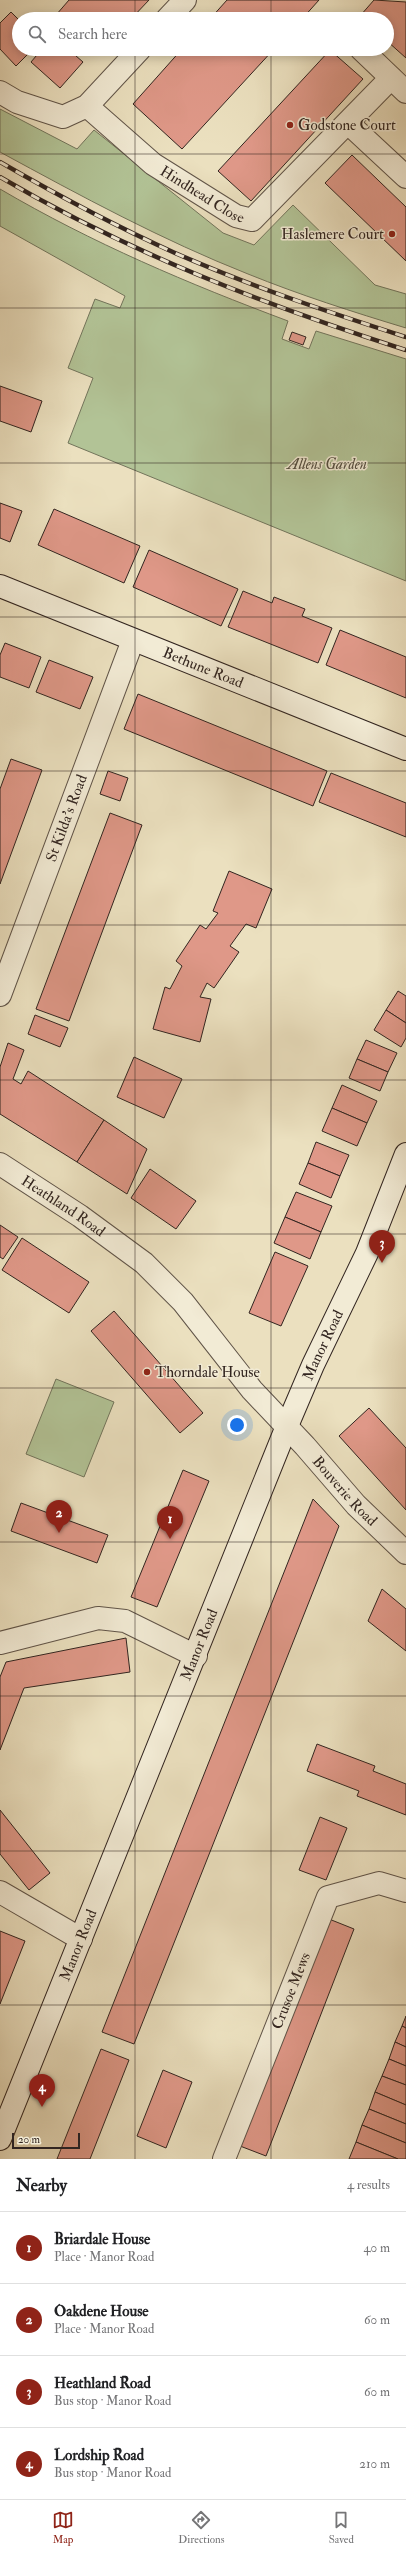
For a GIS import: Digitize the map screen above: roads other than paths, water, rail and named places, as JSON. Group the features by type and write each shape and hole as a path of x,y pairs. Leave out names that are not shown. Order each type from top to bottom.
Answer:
{"street":[{"path":"174,12 185,0"},
{"path":"0,92 17,102 63,117 88,106 134,56"},
{"name":"Hindhead Close","path":"88,106 153,164 236,216 252,220 348,123 398,85 367,56"},
{"path":"348,123 406,177"},
{"name":"Bethune Road","path":"0,586 406,749"},
{"name":"St Kilda's Road","path":"0,995 133,640"},
{"name":"Manor Road","path":"0,2139 196,1656 287,1426 313,1366 367,1253 406,1154"},
{"name":"Heathland Road","path":"0,1164 80,1216 144,1263 183,1302 252,1390 287,1426"},
{"name":"Bouverie Road","path":"287,1426 356,1505 406,1553"},
{"path":"0,1643 98,1618 125,1621 196,1656"},
{"name":"Crusoe Mews","path":"224,2159 328,1897 379,1883 406,1891"},
{"path":"0,1892 81,1939"}],"railway":[{"path":"0,162 86,210 175,253 232,277 289,298 406,337"},
{"path":"0,177 97,229 198,275 301,315 406,350"}],"place":[{"name":"Godstone Court","path":"290,125"},
{"name":"Haslemere Court","path":"392,234"},
{"name":"Heathland Road","path":"382,1263"},
{"name":"Thorndale House","path":"147,1372"},
{"name":"Oakdene House","path":"59,1533"},
{"name":"Briardale House","path":"170,1539"},
{"name":"Lordship Road","path":"42,2107"}],"park label":[{"name":"Allens Garden","path":"327,464"}]}
